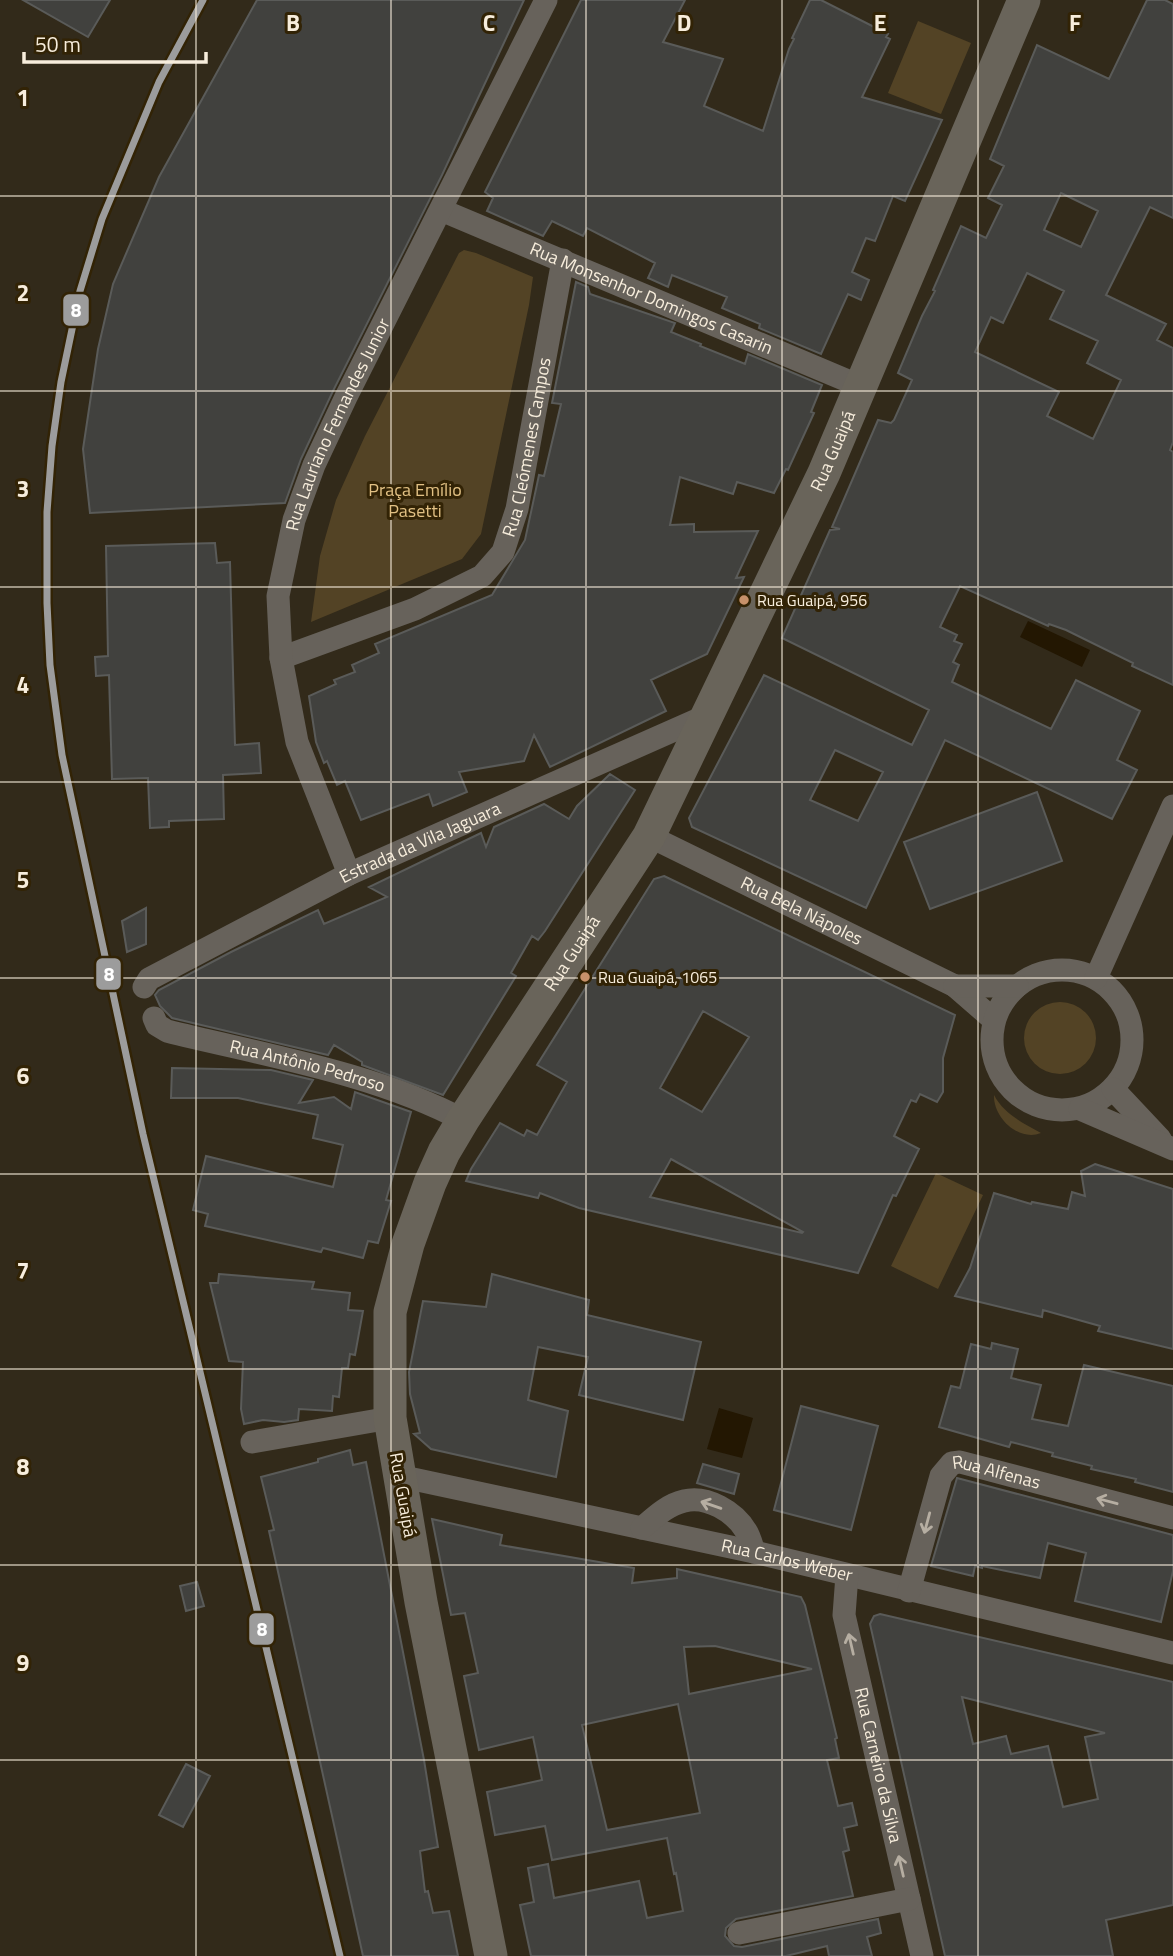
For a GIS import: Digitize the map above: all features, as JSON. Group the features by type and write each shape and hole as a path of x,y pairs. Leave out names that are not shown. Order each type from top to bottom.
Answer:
{"main road":[{"name":"Rua Guaipá","path":"491,1956 421,1602 390,1418 390,1312 408,1244 444,1152 649,836 796,534 1024,0"}],"street":[{"name":"Rua Lauriano Fernandes Junior","path":"349,874 297,742 281,658 278,596 298,509 314,465 546,0"},
{"name":"Rua Monsenhor Domingos Casarin","path":"441,210 860,386"},
{"name":"Rua Cleómenes Campos","path":"281,658 415,608 471,582 482,576 503,552 517,509 563,260"},
{"name":"Estrada da Vila Jaguara","path":"144,987 149,979 349,874 706,716"},
{"path":"1096,978 1173,806"},
{"name":"Rua Bela Nápoles","path":"649,836 955,986"},
{"path":"1055,970 1076,971 1096,978 1113,991 1125,1009 1132,1029 1132,1051 1125,1072 1113,1089 1098,1102 1080,1109 1057,1111 1038,1107 1021,1098 1007,1085 997,1069 992,1050 994,1020 1003,1001 1017,986 1035,975 1055,970"},
{"path":"955,986 1017,986"},
{"path":"955,986 994,1020"},
{"name":"Rua Antônio Pedroso","path":"154,1018 157,1025 167,1031 360,1079 437,1106 463,1120"},
{"path":"1113,1089 1170,1148"},
{"path":"1080,1109 1170,1148"},
{"path":"252,1442 390,1418"},
{"name":"Rua Alfenas","path":"909,1591 940,1476 952,1463 960,1462 1173,1518"},
{"name":"Rua Carlos Weber","path":"399,1476 754,1552 1173,1653"},
{"path":"642,1528 672,1506 687,1500 703,1501 734,1516 747,1532 754,1552"},
{"name":"Rua Carneiro da Silva","path":"847,1575 844,1615 922,1956"},
{"path":"739,1933 909,1899"}],"green space":[{"path":"918,21 971,43 941,114 888,93"},
{"name":"Praça Emílio Pasetti","path":"464,250 533,277 481,534 462,559 311,622 320,556 336,500 365,436 459,253"},
{"path":"1060,1002 1074,1005 1086,1012 1093,1024 1096,1038 1093,1052 1086,1064 1074,1071 1060,1074 1046,1071 1034,1064 1027,1052 1024,1038 1027,1024 1034,1012 1046,1005"},
{"path":"994,1095 1009,1113 1041,1133 1024,1134 1008,1126 998,1111"},
{"path":"936,1173 983,1195 938,1289 891,1266"}],"shaded area":[{"path":"1028,621 1090,650 1082,667 1020,637"},
{"path":"719,1408 753,1418 742,1458 707,1449"}],"building":[{"path":"23,0 110,0 88,37"},
{"path":"257,0 524,0 442,175 333,391 301,459 285,503 90,513 83,449 98,349 113,284 159,177"},
{"path":"581,0 685,0 663,42 723,59 704,106 763,131 794,39 792,38 810,0 821,0 888,34 886,37 890,39 862,97 942,120 905,201 893,196 875,241 866,238 852,272 869,280 861,300 848,294 821,354 759,328 760,324 722,308 727,297 672,275 668,287 648,278 655,263 587,228 583,236 552,221 543,236 487,211 493,198 485,192"},
{"path":"1147,0 1165,0 1173,4 1173,218 1150,207 1106,295 1166,324 1157,340 1173,348 1173,442 1170,450 1173,452 1173,685 1066,630 1049,624 1048,626 960,586 940,627 957,635 954,641 962,644 953,662 959,665 952,682 1051,729 1076,680 1140,711 1117,760 1137,770 1112,819 945,740 866,908 692,827 689,818 764,675 912,745 929,710 782,638 830,530 840,529 832,527 878,420 891,423 894,420 912,380 898,373 961,226 986,238 1002,205 988,198 1004,166 990,159 1037,45 1109,79","holes":["1061,193 1098,211 1081,247 1044,230","1027,273 1064,291 1050,319 1098,341 1087,363 1121,380 1093,439 1047,416 1059,392 975,352 991,317 1003,323","835,750 883,772 858,821 810,800"]},
{"path":"576,282 588,287 590,294 675,323 671,332 701,344 700,346 745,364 748,354 822,385 811,412 814,413 788,470 786,469 774,493 737,482 733,494 680,477 670,525 694,524 694,532 758,531 736,578 744,577 707,654 651,680 666,711 550,767 534,735 524,761 459,772 467,792 433,806 429,794 361,820 345,781 337,785 327,761 324,763 316,742 309,696 336,684 334,680 355,672 352,665 379,653 375,644 492,595 525,540 539,475 544,476 561,404 552,403"},
{"path":"215,543 217,563 230,562 235,745 259,743 261,773 223,775 224,819 169,821 169,827 150,828 148,778 112,779 109,675 96,676 95,657 108,656 106,546"},
{"path":"610,774 635,790 545,931 538,940 532,936 511,973 516,976 443,1095 362,1065 362,1062 334,1045 328,1055 172,1018 160,1006 155,995 159,990 231,952 318,910 324,924 387,897 369,887 481,833 486,847 494,827 544,804 569,819 577,806"},
{"path":"1037,792 1062,861 930,909 904,842"},
{"path":"664,876 955,1015 943,1058 943,1092 937,1102 920,1094 916,1102 911,1100 894,1136 919,1149 896,1196 893,1195 858,1273 579,1208 540,1193 538,1198 466,1181 500,1123 524,1136 527,1130 537,1135 567,1082 537,1065 654,879","holes":["703,1011 749,1037 702,1112 660,1088","671,1159 803,1232 650,1197"]},
{"path":"146,908 146,944 127,952 122,921"},
{"path":"172,1068 271,1070 313,1080 299,1103 334,1097 351,1109 355,1092 411,1112 386,1200 391,1201 378,1243 368,1241 363,1258 323,1248 321,1252 205,1226 208,1214 193,1210 206,1156 333,1187 343,1145 313,1138 318,1115 238,1098 171,1098"},
{"path":"1095,1164 1173,1189 1173,1349 1098,1331 1100,1326 1043,1310 1042,1317 955,1296 970,1268 994,1193 1031,1204 1032,1202 1068,1209 1072,1192 1085,1196 1081,1171"},
{"path":"219,1274 314,1282 312,1289 350,1293 348,1310 363,1311 355,1355 350,1354 348,1368 342,1368 339,1397 333,1396 332,1411 299,1409 298,1420 263,1420 244,1424 241,1409 243,1362 229,1361 210,1283 218,1283"},
{"path":"492,1274 589,1300 587,1315 701,1342 683,1420 579,1395 588,1357 538,1347 528,1400 568,1411 556,1477 431,1449 414,1434 420,1433 410,1394 409,1372 423,1301 486,1307"},
{"path":"992,1343 1018,1349 1011,1378 1041,1385 1032,1419 1068,1426 1084,1365 1173,1386 1173,1492 1135,1482 1136,1479 1091,1469 1092,1466 1052,1456 1053,1453 1011,1442 1009,1447 939,1427 951,1386 960,1388 971,1344 991,1349"},
{"path":"801,1406 878,1426 851,1530 774,1510"},
{"path":"350,1450 353,1465 366,1462 424,1760 438,1847 420,1851 425,1892 428,1891 433,1913 449,1911 458,1956 363,1956 269,1531 274,1530 261,1477 318,1462 318,1459"},
{"path":"703,1464 739,1474 734,1494 697,1483"},
{"path":"957,1478 1173,1535 1173,1571 1161,1622 1075,1601 1086,1553 1048,1543 1040,1578 982,1566 975,1566 973,1576 931,1566"},
{"path":"432,1519 502,1535 500,1545 634,1568 632,1583 677,1578 677,1569 801,1597 837,1738 839,1758 827,1760 838,1806 852,1803 857,1825 844,1828 849,1850 843,1852 853,1896 736,1919 726,1928 725,1936 734,1946 742,1947 878,1919 881,1933 867,1937 872,1956 829,1956 827,1946 786,1956 531,1956 520,1905 534,1902 528,1868 548,1864 554,1898 639,1881 647,1918 683,1911 676,1873 674,1874 667,1838 552,1860 545,1826 495,1835 487,1792 542,1780 533,1737 479,1750 464,1676 478,1673 465,1613 451,1615","holes":["715,1646 812,1669 689,1694 684,1647","678,1704 700,1813 607,1830 582,1725"]},
{"path":"197,1582 204,1606 186,1611 180,1586"},
{"path":"880,1614 1173,1682 1173,1905 1106,1920 1113,1956 945,1956 870,1624 874,1616","holes":["962,1697 1105,1733 1085,1737 1098,1799 1063,1807 1048,1746 1011,1754 1006,1736 973,1744"]},
{"path":"186,1764 210,1776 183,1827 159,1815"}],"transit line":[{"name":"8","path":"203,0 159,82 102,219 80,291 61,382 52,446 47,512 50,665 62,755 143,1134 340,1956"}],"place":[{"name":"Rua Guaipá, 956","path":"744,600"},
{"name":"Rua Guaipá, 1065","path":"585,977"}]}
